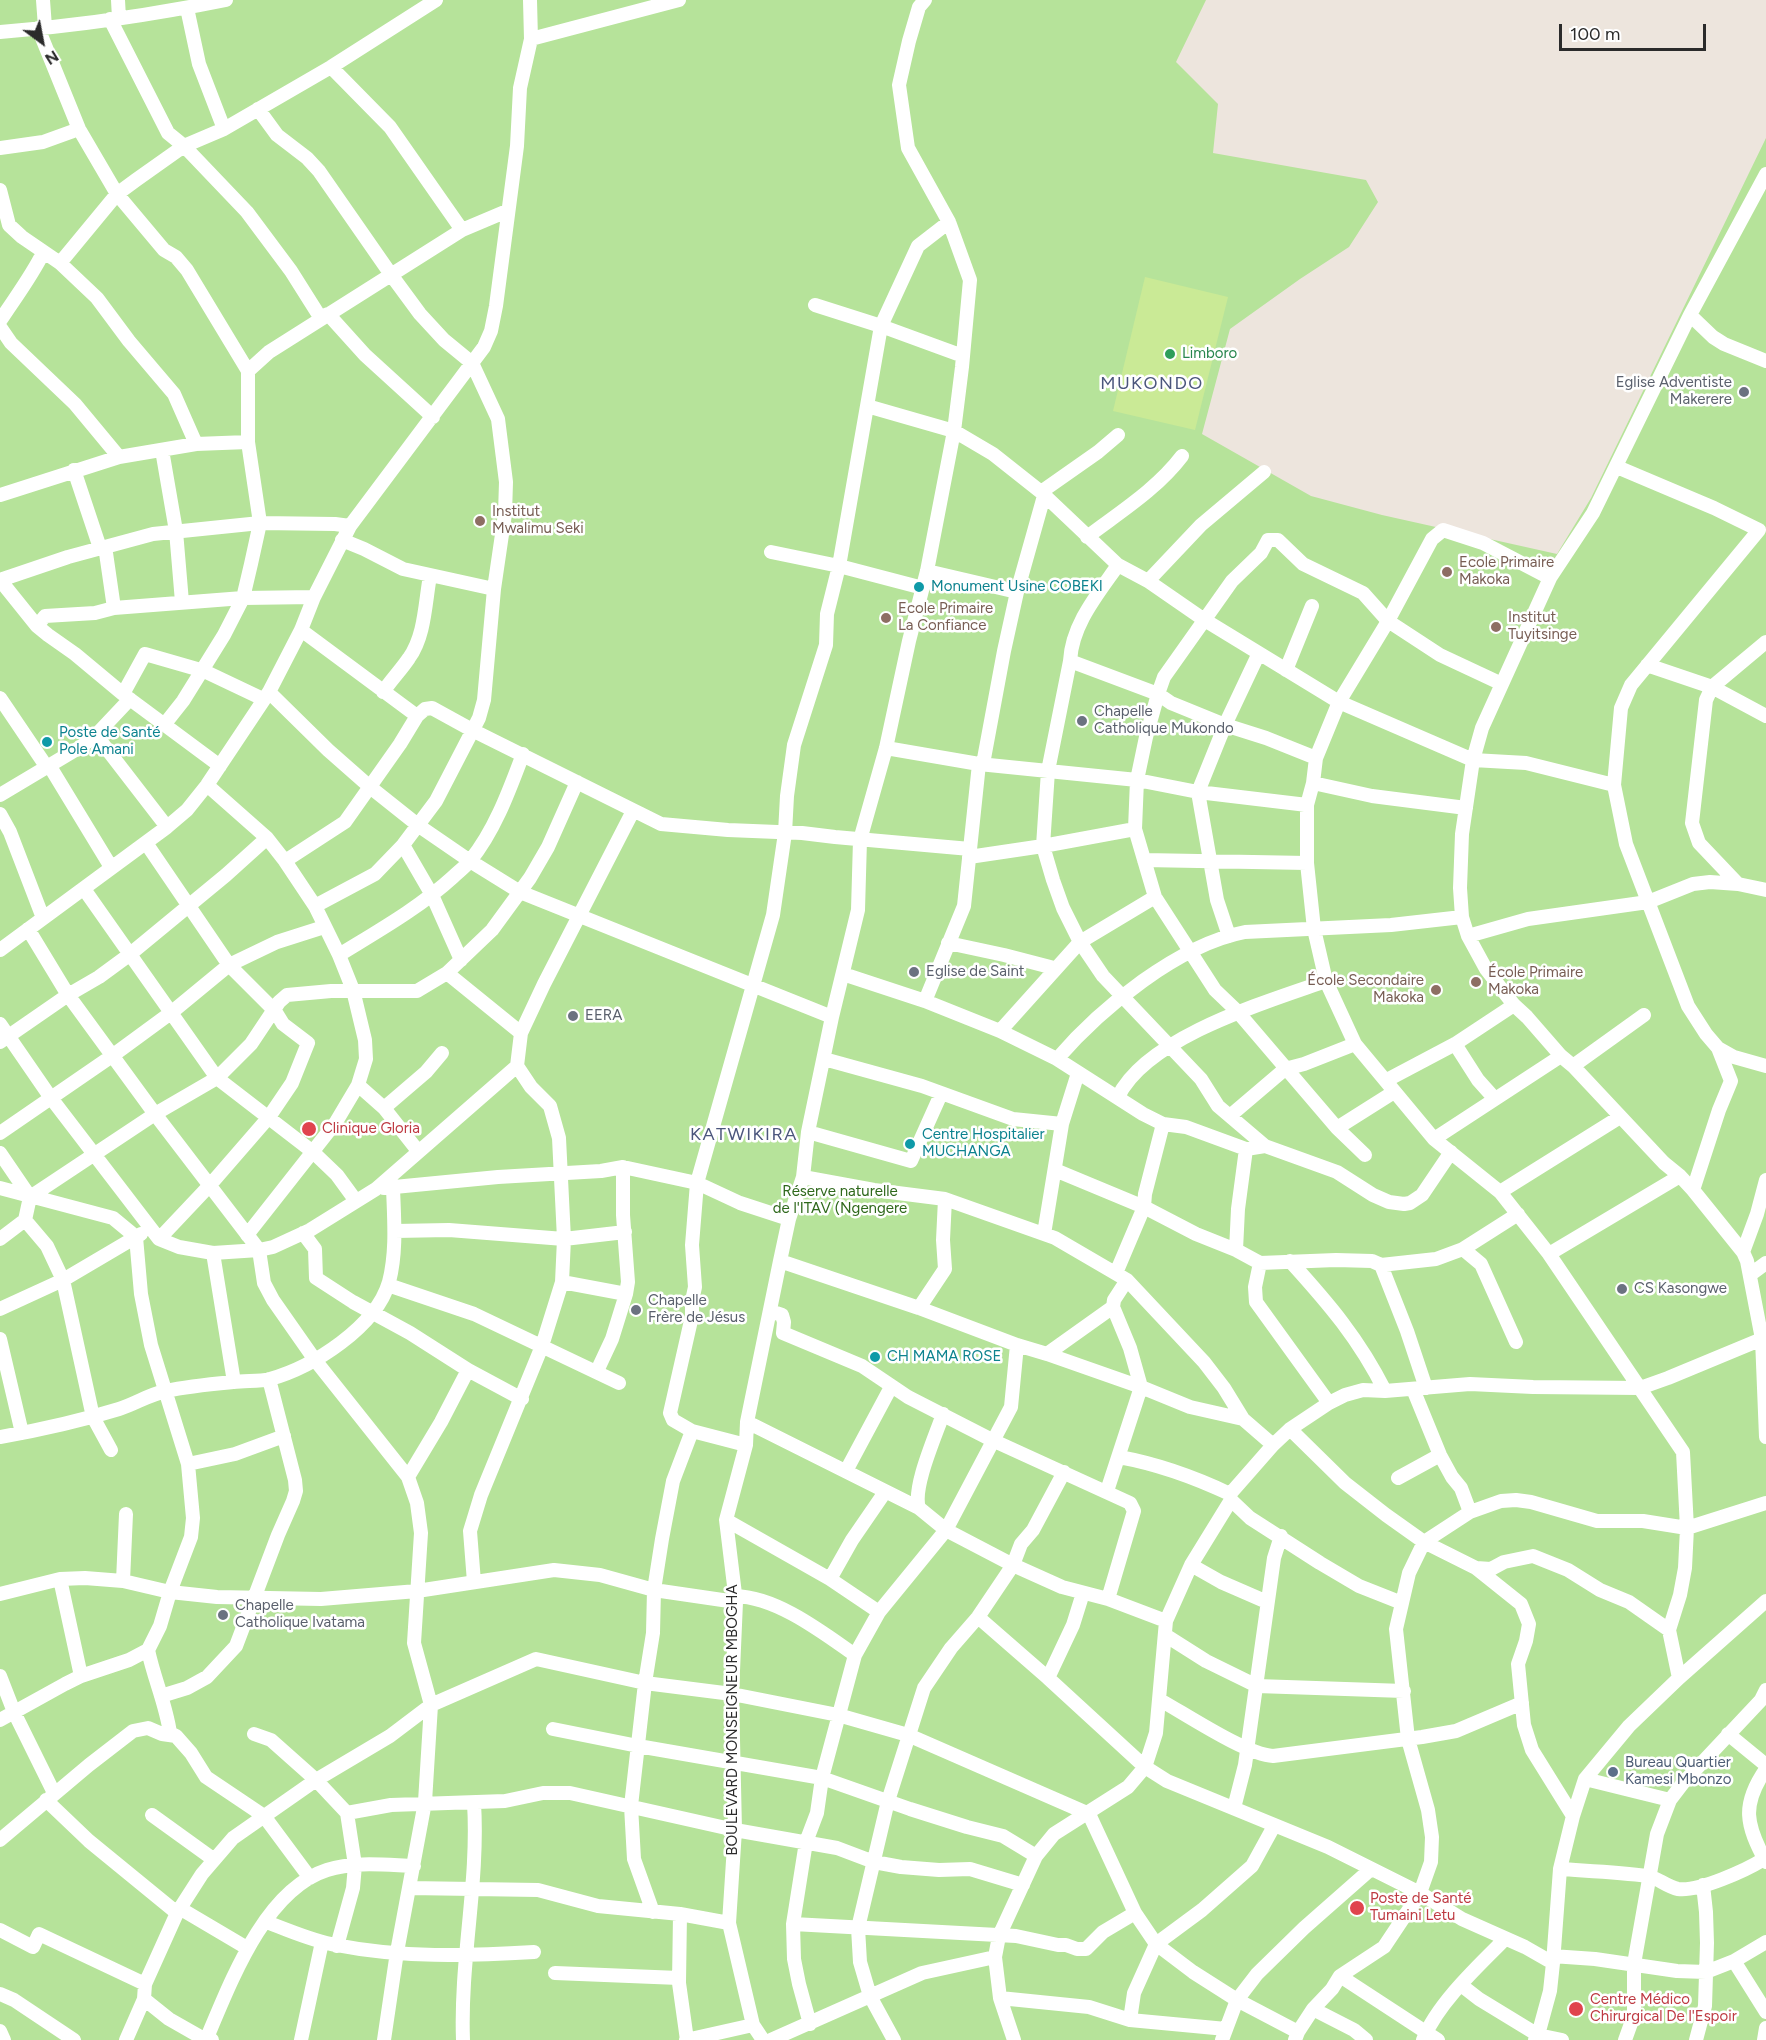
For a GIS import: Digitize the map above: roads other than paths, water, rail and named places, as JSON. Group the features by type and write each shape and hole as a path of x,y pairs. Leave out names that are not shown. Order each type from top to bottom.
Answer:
{"street":[{"path":"43,0 42,27 79,129 117,194 164,250 176,257 187,270 248,371 248,442 261,524 243,598 204,671 164,725"},
{"path":"118,0 115,19 168,133 184,146 254,220 291,271 320,317 328,314"},
{"path":"0,32 115,19 226,0"},
{"path":"60,263 117,194 184,146 224,129 331,67 436,0"},
{"path":"0,950 146,843 186,810 207,785 266,696 301,630 314,597 350,526 484,347 491,332 517,146 520,88 531,39 530,0"},
{"path":"531,39 680,0"},
{"name":"BOULEVARD MONSEIGNEUR MBOGHA","path":"763,2040 753,2025 729,1923 735,1830 732,1694 735,1599 726,1520 746,1445 747,1422 780,1261 789,1220 803,1177 808,1132 832,1017 858,910 860,840 886,748 927,572 954,431 970,280 948,222 908,148 899,85 917,2"},
{"path":"188,8 199,64 224,129"},
{"path":"331,67 390,126 462,230"},
{"path":"258,109 277,135 307,158 319,171 420,314 444,340 472,363 498,419 506,482 505,514 494,589 484,700 472,730 436,801 403,845 375,874 315,906"},
{"path":"0,148 43,142 79,129"},
{"path":"1765,176 1690,315 1593,513 1550,578 1482,728 1473,760 1462,834 1460,888 1462,917 1468,936 1486,969 1514,1005 1561,1056 1693,1190 1743,1252 1751,1274 1764,1339 1766,1437"},
{"path":"0,190 4,225 60,263 97,298 174,394 196,444"},
{"path":"248,371 269,352 462,230 507,211"},
{"path":"746,1445 692,1431 673,1420 670,1413 693,1316 692,1302 695,1287 692,1245 698,1183 773,915 785,833 787,795 794,745 826,645 827,614 839,566 881,326 918,246 948,222"},
{"path":"0,321 28,281 43,253"},
{"path":"815,305 963,356"},
{"path":"328,314 365,355 433,417"},
{"path":"1690,315 1713,337 1724,344 1766,361"},
{"path":"0,327 11,343 75,404 119,457"},
{"path":"867,406 954,431 993,454 1043,494 1118,565 1148,581 1203,619 1338,702 1473,760 1526,764 1614,785"},
{"path":"925,1001 964,906 981,764 1017,592 1043,494 1118,435"},
{"path":"0,495 119,457 196,444 248,442"},
{"path":"162,450 176,531 182,602"},
{"path":"1087,537 1170,472 1182,456"},
{"path":"1617,467 1714,508 1759,530 1631,685 1621,708 1614,785 1626,844 1688,1005 1706,1034 1718,1048 1731,1081 1693,1190"},
{"path":"74,470 92,526 106,553 114,608"},
{"path":"1148,581 1201,525 1264,472"},
{"path":"220,766 37,626 0,580 68,557 153,534 261,524 350,526"},
{"path":"1550,578 1483,543 1443,530 1432,539 1388,621 1338,702 1316,758 1307,805 1307,862 1314,929 1326,981 1355,1044 1434,1139 1500,1192 1518,1214 1549,1254 1683,1452 1687,1528 1680,1595 1670,1630 1679,1678"},
{"path":"342,540 403,569 494,589"},
{"path":"1365,1155 1337,1128 1238,1011 1215,990 1155,897 1134,829 1137,780 1158,694 1164,677 1203,619 1232,581 1261,553 1268,540 1278,540 1303,564 1363,593 1388,621 1440,655 1502,684"},
{"path":"771,552 839,566 923,588"},
{"path":"1118,565 1088,609 1077,628 1070,647 1070,661 1048,771 1043,846 1056,890 1080,942 1103,976 1201,1079 1218,1106 1265,1146 1337,1172 1373,1195 1389,1202 1404,1204 1422,1195 1451,1152"},
{"path":"927,572 1017,592"},
{"path":"383,692 409,659 416,646 430,576"},
{"path":"37,626 45,616 95,613 114,608 243,598 314,597"},
{"path":"1286,669 1312,606"},
{"path":"301,630 417,716"},
{"path":"1738,884 1699,843 1692,823 1706,700 1712,687 1766,642"},
{"path":"1229,936 1217,900 1198,792 1225,725 1259,652"},
{"path":"0,795 96,735 127,697 145,654 204,671 266,696 370,787 419,826 520,892 832,1017"},
{"path":"1070,661 1158,694 1171,703 1225,725 1316,758"},
{"path":"1647,665 1712,687 1766,716"},
{"path":"0,698 48,766 111,867"},
{"path":"285,861 345,822 417,716 425,709 432,708 633,811 661,824 672,826 802,833 970,853 1043,846 1134,829"},
{"path":"96,735 166,827"},
{"path":"886,748 981,764 1137,780 1198,792 1307,805"},
{"path":"339,955 432,895 470,861 491,828 507,796 523,754"},
{"path":"0,1239 25,1220 30,1197 155,1114 217,1078 251,1044 279,1002 287,995 353,990 417,991 447,973 492,930 520,892 548,847 577,782"},
{"path":"1313,783 1372,796 1466,808"},
{"path":"207,785 267,838 315,906 353,990 365,1044 366,1059 358,1085 336,1122 247,1235"},
{"path":"474,1582 470,1531 481,1495 542,1346 562,1282 564,1239 558,1137 550,1106 531,1087 517,1066 521,1033 633,811"},
{"path":"0,814 10,832 43,918"},
{"path":"4,1039 129,955 267,838"},
{"path":"0,1309 63,1280 136,1237 154,1235 210,1185 269,1117 292,1083 308,1043 283,1024 274,1011 229,964 146,843"},
{"path":"403,845 432,895 461,960"},
{"path":"1144,860 1307,862"},
{"path":"1468,936 1528,919 1648,902 1693,884 1710,882 1738,884 1766,890"},
{"path":"84,889 217,1078 313,1152 337,1175 356,1201"},
{"path":"1000,1031 1054,968 1080,942 1155,897"},
{"path":"1057,1059 1081,1032 1122,996 1190,951 1229,936 1245,932 1391,925 1462,917"},
{"path":"0,1133 172,1012 229,964 277,942 324,927"},
{"path":"28,930 68,995 112,1056 259,1250 264,1283 273,1300 315,1360 408,1477 417,1503 421,1533 414,1643 431,1705 425,1802 397,1952 384,2040"},
{"path":"948,943 1054,968"},
{"path":"447,973 521,1033"},
{"path":"843,974 925,1001 1000,1031 1057,1059 1143,1114 1163,1124 1186,1127 1246,1149 1265,1146"},
{"path":"1118,1097 1124,1084 1139,1069 1170,1046 1238,1011 1326,981"},
{"path":"1387,1080 1455,1044 1514,1005"},
{"path":"1573,1066 1644,1015"},
{"path":"0,1024 4,1039 154,1235 178,1247 213,1253 273,1247 303,1233 356,1201 376,1188 447,1129 517,1066"},
{"path":"1231,1115 1285,1069 1355,1044"},
{"path":"1455,1044 1478,1080 1495,1099"},
{"path":"1718,1048 1734,1057 1766,1066"},
{"path":"384,1108 426,1072 442,1053"},
{"path":"1434,1139 1561,1056"},
{"path":"824,1059 922,1086 1013,1119 1062,1124"},
{"path":"1044,1234 1062,1124 1078,1072"},
{"path":"358,1085 384,1108 418,1151"},
{"path":"1337,1128 1394,1092"},
{"path":"808,1132 911,1161 941,1094"},
{"path":"1500,1192 1620,1117"},
{"path":"1107,1491 1141,1387 1130,1348 1113,1306 1144,1207 1163,1124"},
{"path":"1236,1250 1238,1209 1246,1149"},
{"path":"0,1153 30,1197"},
{"path":"597,1371 612,1339 628,1282 623,1215 623,1167"},
{"path":"376,1188 623,1167 698,1183 740,1203 789,1220"},
{"path":"1055,1170 1144,1207 1260,1263 1372,1261 1381,1265 1436,1259 1463,1248 1518,1214"},
{"path":"1549,1254 1680,1176"},
{"path":"803,1177 874,1190 945,1199 1044,1234 1121,1277 1204,1362 1224,1388 1243,1419 1273,1445"},
{"path":"1743,1252 1766,1180"},
{"path":"0,1437 93,1417 165,1391 269,1379 315,1360 357,1330 373,1312 388,1285 393,1262 395,1231 393,1187"},
{"path":"0,1188 113,1218 136,1237 141,1294 151,1345 188,1464 193,1518 191,1537 160,1626 148,1650 129,1660 81,1676 0,1720"},
{"path":"919,1308 945,1269 943,1240 945,1199"},
{"path":"25,1220 47,1246 63,1280 93,1417 111,1450"},
{"path":"395,1231 449,1230 564,1239 625,1232"},
{"path":"303,1233 315,1249 316,1278 468,1370 522,1399"},
{"path":"1463,1248 1481,1264 1516,1342"},
{"path":"213,1253 234,1382"},
{"path":"780,1261 1141,1387 1190,1407 1243,1419"},
{"path":"1290,1261 1334,1309 1362,1347 1385,1391"},
{"path":"1260,1263 1255,1287 1256,1302 1329,1403"},
{"path":"1751,1274 1766,1263"},
{"path":"1381,1265 1407,1331 1420,1389 1440,1455 1461,1488 1470,1512"},
{"path":"562,1282 626,1294"},
{"path":"388,1285 474,1314 620,1383"},
{"path":"1047,1354 1113,1306"},
{"path":"770,1311 782,1315 783,1333 862,1366 908,1397 992,1440 1131,1503 1134,1511 1108,1599"},
{"path":"0,1339 22,1433"},
{"path":"1012,2039 1000,1998 995,1957 999,1936 1036,1856 1053,1834 1089,1814 1128,1787 1145,1767 1156,1733 1161,1700 1166,1628 1191,1565 1230,1497 1273,1445 1290,1429 1329,1403 1363,1390 1385,1391 1470,1384 1640,1388 1764,1339"},
{"path":"810,2024 794,1959 794,1924 806,1842 817,1813 822,1778 855,1655 879,1612 946,1530 1011,1407 1017,1345"},
{"path":"408,1477 441,1422 468,1370"},
{"path":"161,1696 187,1688 207,1677 236,1646 293,1501 296,1491 269,1379"},
{"path":"846,1471 891,1387"},
{"path":"919,1508 916,1500 922,1476 943,1414"},
{"path":"747,1422 919,1508 946,1530 1013,1565 1062,1587 1108,1599 1166,1628 1206,1661 1257,1686 1404,1691"},
{"path":"1290,1429 1345,1483 1424,1542 1476,1568 1521,1604 1529,1624 1518,1664 1524,1725 1532,1750 1573,1816"},
{"path":"652,1912 634,1859 631,1806 653,1633 654,1590 662,1539 674,1481 692,1431"},
{"path":"188,1464 235,1454 284,1436"},
{"path":"1398,1478 1440,1455"},
{"path":"1119,1457 1150,1463 1200,1480 1230,1497 1250,1518 1359,1586 1402,1603"},
{"path":"894,2040 870,1996 860,1962 858,1928 888,1800 924,1688 951,1648 978,1617 1013,1565 1021,1544 1033,1530 1064,1472"},
{"path":"830,1579 852,1540 885,1492"},
{"path":"126,2040 144,1999 145,1984 179,1911 213,1859 233,1838 316,1780 390,1736 431,1705 536,1659 645,1683 732,1694 838,1715 908,1735 1089,1814 1135,1913 1156,1944 1192,1972 1297,2036 1313,2010 1332,1989 1340,1976 1384,1947 1420,1893 1431,1862 1432,1837 1428,1810 1408,1739 1396,1629 1409,1574 1424,1542 1470,1512 1501,1501 1531,1502 1597,1521 1643,1521 1687,1528 1766,1503"},
{"path":"123,1581 126,1514"},
{"path":"726,1520 830,1579 879,1612"},
{"path":"1234,1808 1247,1749 1274,1558 1281,1536"},
{"path":"1476,1568 1491,1569 1504,1562 1533,1556 1568,1570 1600,1590 1629,1602 1670,1630"},
{"path":"1191,1565 1221,1582 1267,1602"},
{"path":"0,1594 60,1579 85,1578 123,1581 170,1592 217,1597 321,1599 417,1591 554,1570 600,1575 654,1590 765,1603 805,1619 855,1655"},
{"path":"60,1579 81,1676"},
{"path":"1048,1678 1073,1625 1083,1593"},
{"path":"1536,2037 1550,1991 1560,1869 1585,1779 1629,1726 1679,1678 1766,1602"},
{"path":"978,1617 1145,1767 1167,1781 1328,1846 1420,1893 1462,1919 1553,1960 1634,1964 1677,1971 1706,1972 1734,1961 1766,1942"},
{"path":"148,1650 153,1674 168,1715 170,1733 176,1736 191,1753 206,1777 264,1816 310,1878"},
{"path":"0,1676 50,1796 89,1841 179,1911 246,1948"},
{"path":"1625,2040 1634,2015 1634,1964 1657,1834 1670,1800 1761,1700 1766,1690"},
{"path":"1161,1700 1247,1749 1264,1756 1456,1731 1522,1703"},
{"path":"1,1839 50,1796 133,1731 147,1728 176,1736"},
{"path":"553,1728 638,1746 822,1778 967,1827 1003,1836 1036,1856"},
{"path":"255,1734 271,1740 316,1780 347,1813 355,1864 353,1888 337,1946"},
{"path":"1560,1869 1651,1876 1678,1889 1703,1885 1749,1869 1765,1860 1750,1829 1748,1815 1753,1787 1766,1767 1728,1734"},
{"path":"1585,1779 1670,1800"},
{"path":"347,1813 391,1805 425,1802 505,1801 543,1793 570,1793 735,1830 837,1848 874,1862 939,1870 970,1869 1023,1885"},
{"path":"463,2040 463,1990 474,1875 474,1803"},
{"path":"152,1815 213,1859"},
{"path":"1130,2020 1134,1993 1156,1944 1202,1910 1252,1866 1274,1826"},
{"path":"206,2040 246,1948 288,1894 310,1878 327,1870 355,1864 414,1866"},
{"path":"1000,1998 1089,2007 1130,2020 1224,2035 1237,2000 1257,1974 1284,1946 1371,1869"},
{"path":"1696,2040 1705,2006 1706,1912 1703,1885"},
{"path":"409,1888 538,1890 598,1906 680,1914 729,1923"},
{"path":"794,1924 999,1936 1086,1949 1103,1932 1135,1913"},
{"path":"680,1914 679,1978 687,2040 753,2025"},
{"path":"266,1922 337,1946 467,1956 534,1952"},
{"path":"0,1930 33,1947 39,1934 145,1984"},
{"path":"1340,1976 1429,2037 1439,2013 1476,1967 1505,1940"},
{"path":"301,2040 322,1942"},
{"path":"771,2040 922,1973 995,1957"},
{"path":"1734,1961 1766,2012"},
{"path":"555,1973 679,1978"},
{"path":"1461,1985 1536,2037 1562,2040"},
{"path":"0,1994 14,2000 66,2038"},
{"path":"144,1999 169,2019 206,2040 212,2040"},
{"path":"1313,2010 1354,2030 1366,2040"},
{"path":"1764,2040 1766,2028"},
{"path":"0,2031 4,2040"}],"place":[{"name":"Limboro","path":"1170,354"},
{"name":"Eglise Adventiste Makerere","path":"1744,392"},
{"name":"Institut Mwalimu Seki","path":"480,521"},
{"name":"Ecole Primaire Makoka","path":"1447,572"},
{"name":"Monument Usine COBEKI","path":"919,587"},
{"name":"Ecole Primaire La Confiance","path":"886,618"},
{"name":"Institut Tuyitsinge","path":"1496,627"},
{"name":"Chapelle Catholique Mukondo","path":"1082,721"},
{"name":"Poste de Santé Pole Amani","path":"47,742"},
{"name":"Eglise de Saint","path":"914,972"},
{"name":"École Primaire Makoka","path":"1476,982"},
{"name":"École Secondaire Makoka","path":"1436,990"},
{"name":"EERA","path":"573,1016"},
{"name":"Clinique Gloria","path":"309,1129"},
{"name":"Centre Hospitalier MUCHANGA","path":"910,1144"},
{"name":"CS Kasongwe","path":"1622,1289"},
{"name":"Chapelle Frère de Jésus","path":"636,1310"},
{"name":"CH MAMA ROSE","path":"875,1357"},
{"name":"Chapelle Catholique Ivatama","path":"223,1615"},
{"name":"Bureau Quartier Kamesi Mbonzo","path":"1613,1772"},
{"name":"Poste de Santé Tumaini Letu","path":"1357,1908"},
{"name":"Centre Médico Chirurgical De l'Espoir","path":"1576,2009"}],"district":[{"name":"MUKONDO","path":"1152,384"},
{"name":"KATWIKIRA","path":"744,1135"}],"park label":[{"name":"Réserve naturelle de l'ITAV (Ngengere","path":"840,1200"}]}
